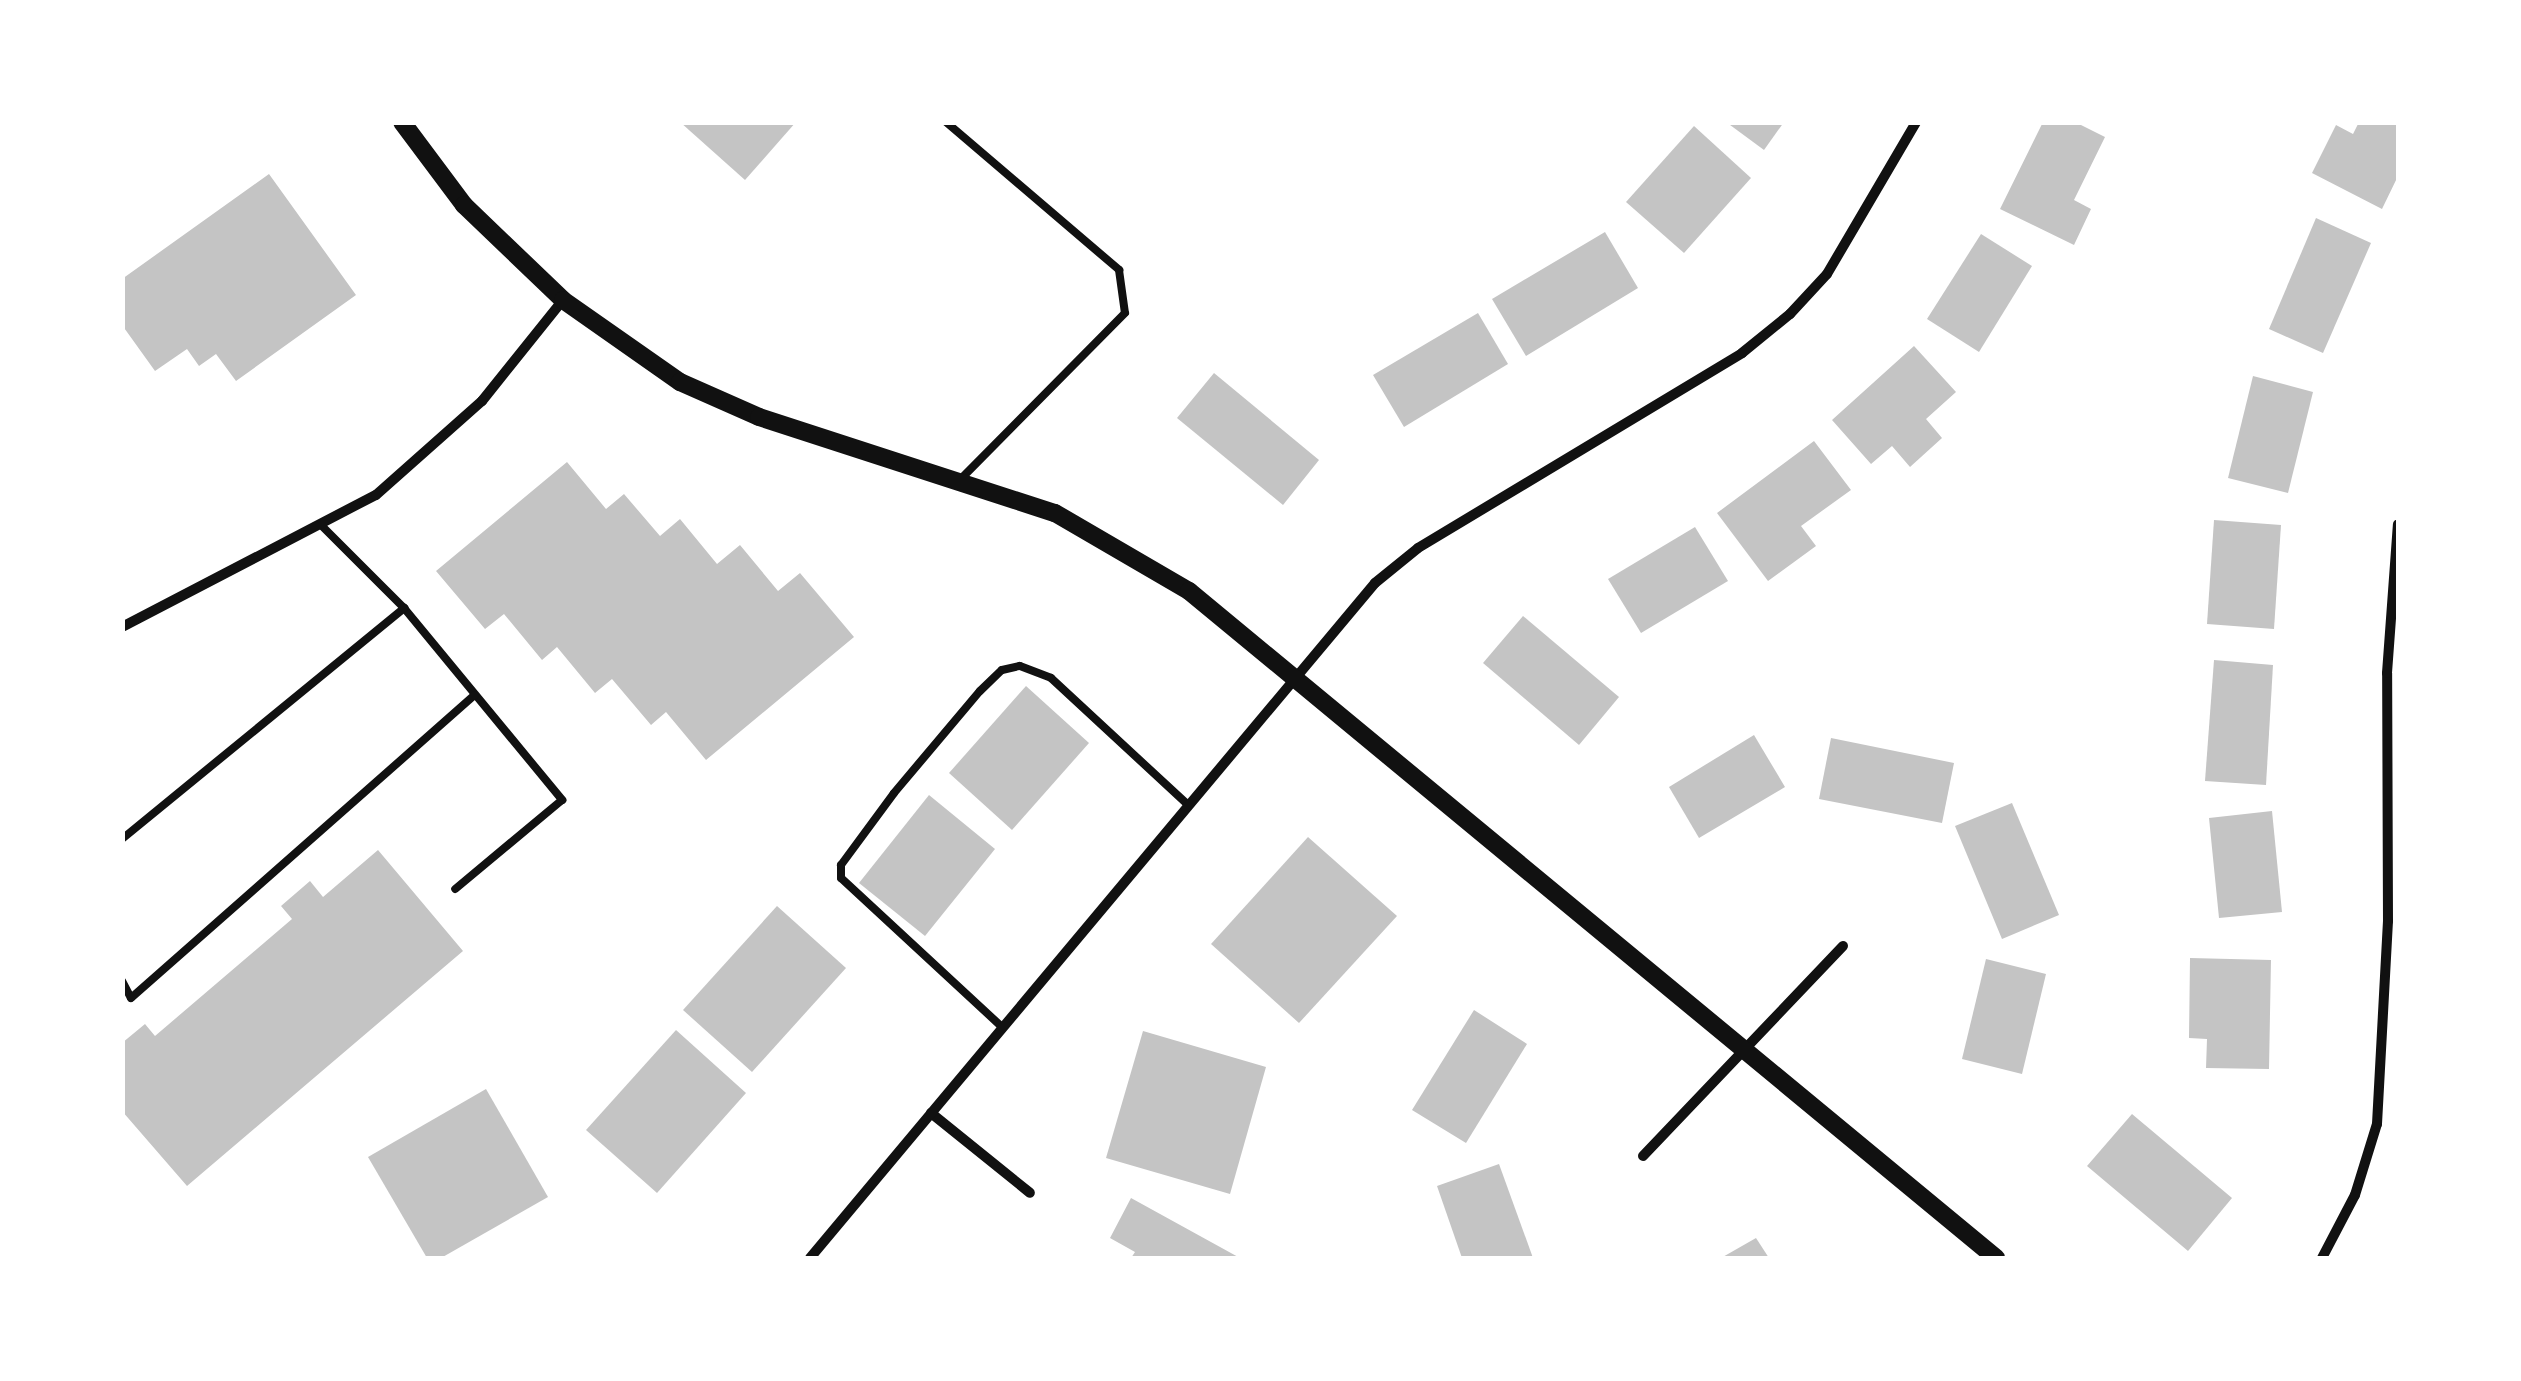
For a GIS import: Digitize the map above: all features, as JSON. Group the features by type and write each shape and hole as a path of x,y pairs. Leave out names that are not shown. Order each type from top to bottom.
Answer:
{"street":[{"path":"402,122 464,206 562,300 680,382 759,416 960,479 1055,514 1126,550 1297,675 1996,1258"},
{"path":"810,1258 1375,584 1418,548 1742,353 1790,314 1827,274 1916,122"},
{"path":"122,628 322,526 426,456 482,401 562,300"},
{"path":"2322,1258 2355,1195 2381,1092 2388,673 2398,524"},
{"path":"1643,1156 1842,946"},
{"path":"931,1113 1030,1193"}],"lane":[{"path":"946,122 1120,270 1125,314 960,479"},
{"path":"322,526 404,608 562,800 456,888"},
{"path":"122,839 404,608"},
{"path":"1002,1027 841,878 841,865 894,792 980,691 1002,670 1020,666 1051,678 1188,805"},
{"path":"122,981 131,998 475,694"}],"building":[{"path":"680,122 796,122 745,180"},
{"path":"1726,122 1784,122 1764,150"},
{"path":"2043,122 2075,122 2105,137 2074,200 2091,209 2074,245 2000,209"},
{"path":"2359,122 2398,122 2398,176 2382,209 2312,173 2336,125 2353,134"},
{"path":"1694,126 1751,178 1684,253 1626,202"},
{"path":"269,174 356,295 236,381 216,354 199,366 187,349 155,371 122,325 122,279"},
{"path":"2316,218 2371,243 2323,353 2269,329"},
{"path":"1605,232 1638,288 1526,356 1492,299"},
{"path":"1981,234 2032,266 1979,352 1927,319"},
{"path":"1478,313 1508,364 1404,427 1373,375"},
{"path":"1914,346 1956,392 1926,419 1942,438 1910,467 1892,446 1871,464 1832,420"},
{"path":"1214,373 1319,460 1283,505 1177,418"},
{"path":"2253,376 2313,392 2288,493 2228,478"},
{"path":"1814,441 1851,490 1801,526 1816,546 1768,581 1717,513"},
{"path":"567,462 606,509 624,494 660,536 680,519 717,564 740,545 778,591 800,573 854,637 706,760 666,712 651,725 612,679 595,693 557,647 542,660 504,614 485,629 436,571"},
{"path":"2214,520 2281,525 2274,629 2207,624"},
{"path":"1695,527 1728,581 1641,633 1608,579"},
{"path":"1523,616 1619,697 1579,745 1483,663"},
{"path":"2214,660 2273,665 2266,785 2205,781"},
{"path":"1026,686 1089,743 1012,830 949,773"},
{"path":"1754,735 1785,787 1699,838 1669,787"},
{"path":"1831,738 1954,763 1942,823 1819,799"},
{"path":"929,795 995,849 925,936 859,883"},
{"path":"2012,803 2059,915 2002,939 1955,826"},
{"path":"2272,811 2282,912 2219,918 2209,818"},
{"path":"1308,837 1397,916 1299,1023 1211,944"},
{"path":"378,850 463,951 187,1186 122,1111 122,1043 145,1024 155,1036 292,919 281,906 310,881 323,897"},
{"path":"777,906 846,968 752,1072 683,1010"},
{"path":"2190,958 2271,960 2269,1069 2206,1068 2207,1039 2189,1038"},
{"path":"1986,959 2046,974 2022,1074 1962,1059"},
{"path":"1474,1010 1527,1044 1466,1143 1412,1110"},
{"path":"676,1030 746,1093 657,1193 586,1130"},
{"path":"1143,1031 1266,1067 1230,1194 1106,1158"},
{"path":"486,1089 548,1197 441,1258 427,1258 368,1157"},
{"path":"2132,1114 2232,1198 2188,1251 2087,1166"},
{"path":"1499,1164 1533,1258 1462,1258 1437,1186"},
{"path":"1131,1198 1240,1258 1131,1258 1135,1252 1110,1238"},
{"path":"1756,1238 1769,1258 1721,1258"}]}
